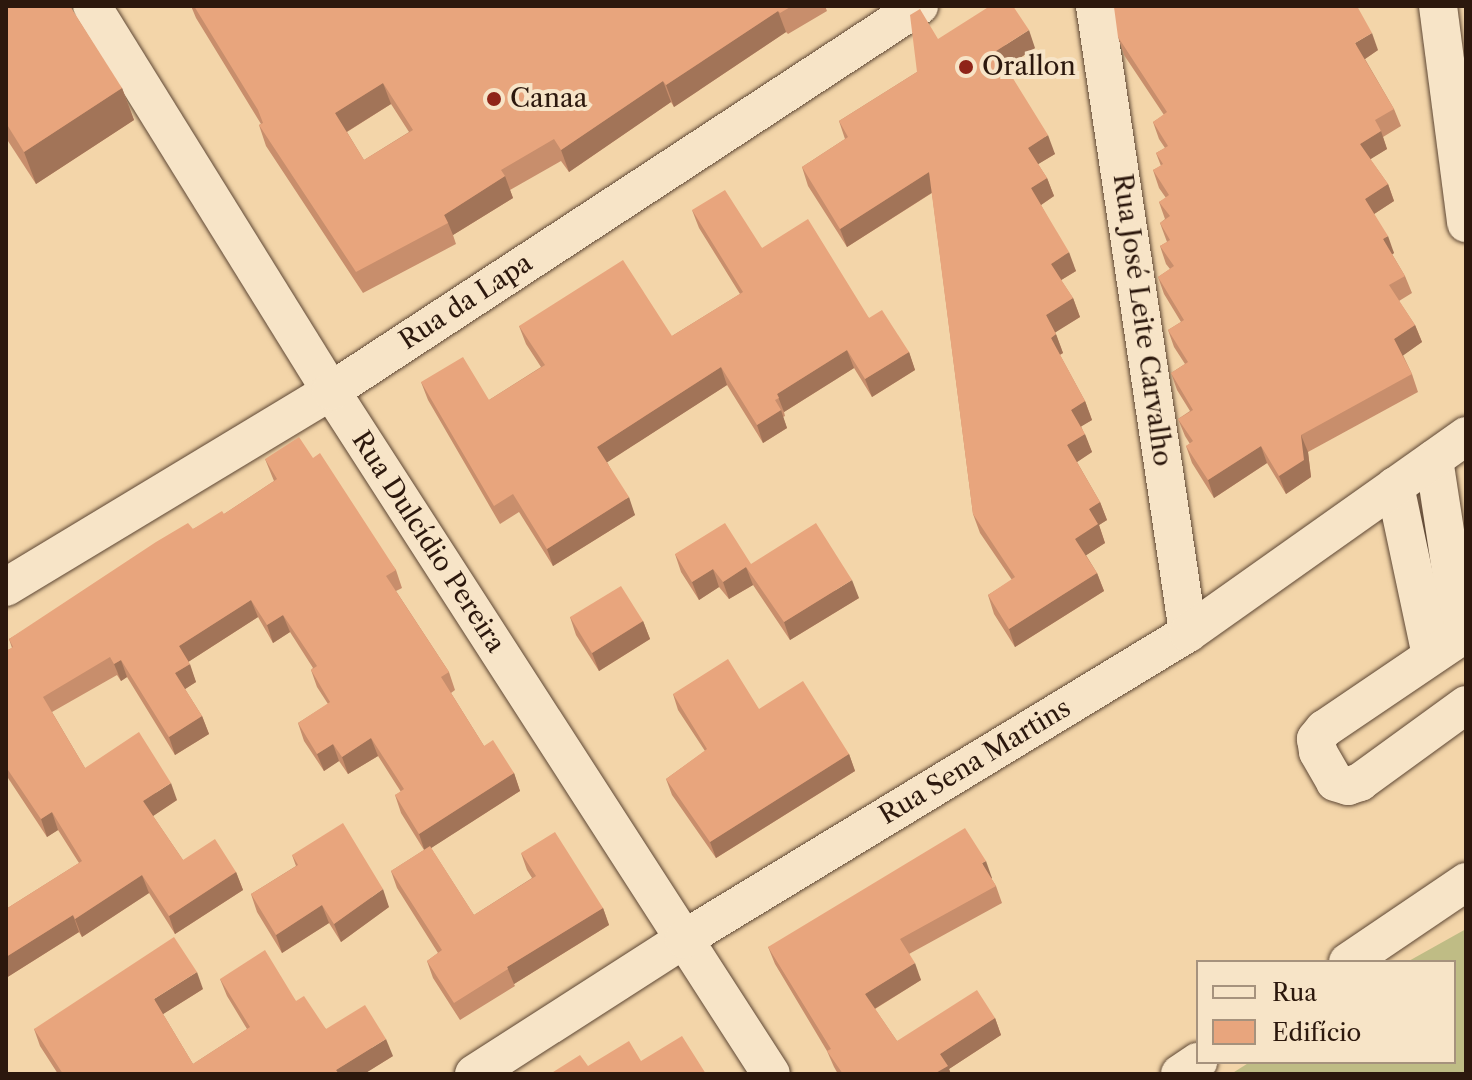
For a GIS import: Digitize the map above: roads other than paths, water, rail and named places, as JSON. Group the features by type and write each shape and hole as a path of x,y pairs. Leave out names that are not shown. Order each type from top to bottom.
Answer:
{"street":[{"name":"Rua Dulcídio Pereira","path":"92,6 331,391 771,1074"},
{"name":"Rua José Leite Carvalho","path":"1095,6 1188,633"},
{"path":"1438,6 1466,223"},
{"name":"Rua da Lapa","path":"6,587 331,391 899,11"},
{"name":"Rua Sena Martins","path":"474,1074 684,939 1188,633 1466,436"},
{"path":"1434,459 1453,642"},
{"path":"1395,486 1453,642"},
{"path":"1453,642 1324,729 1316,739 1318,752 1335,782 1348,786 1360,782 1466,705"},
{"path":"1351,960 1466,882"}],"place":[{"name":"Orallon","path":"966,67"},
{"name":"Canaa","path":"494,99"}]}
